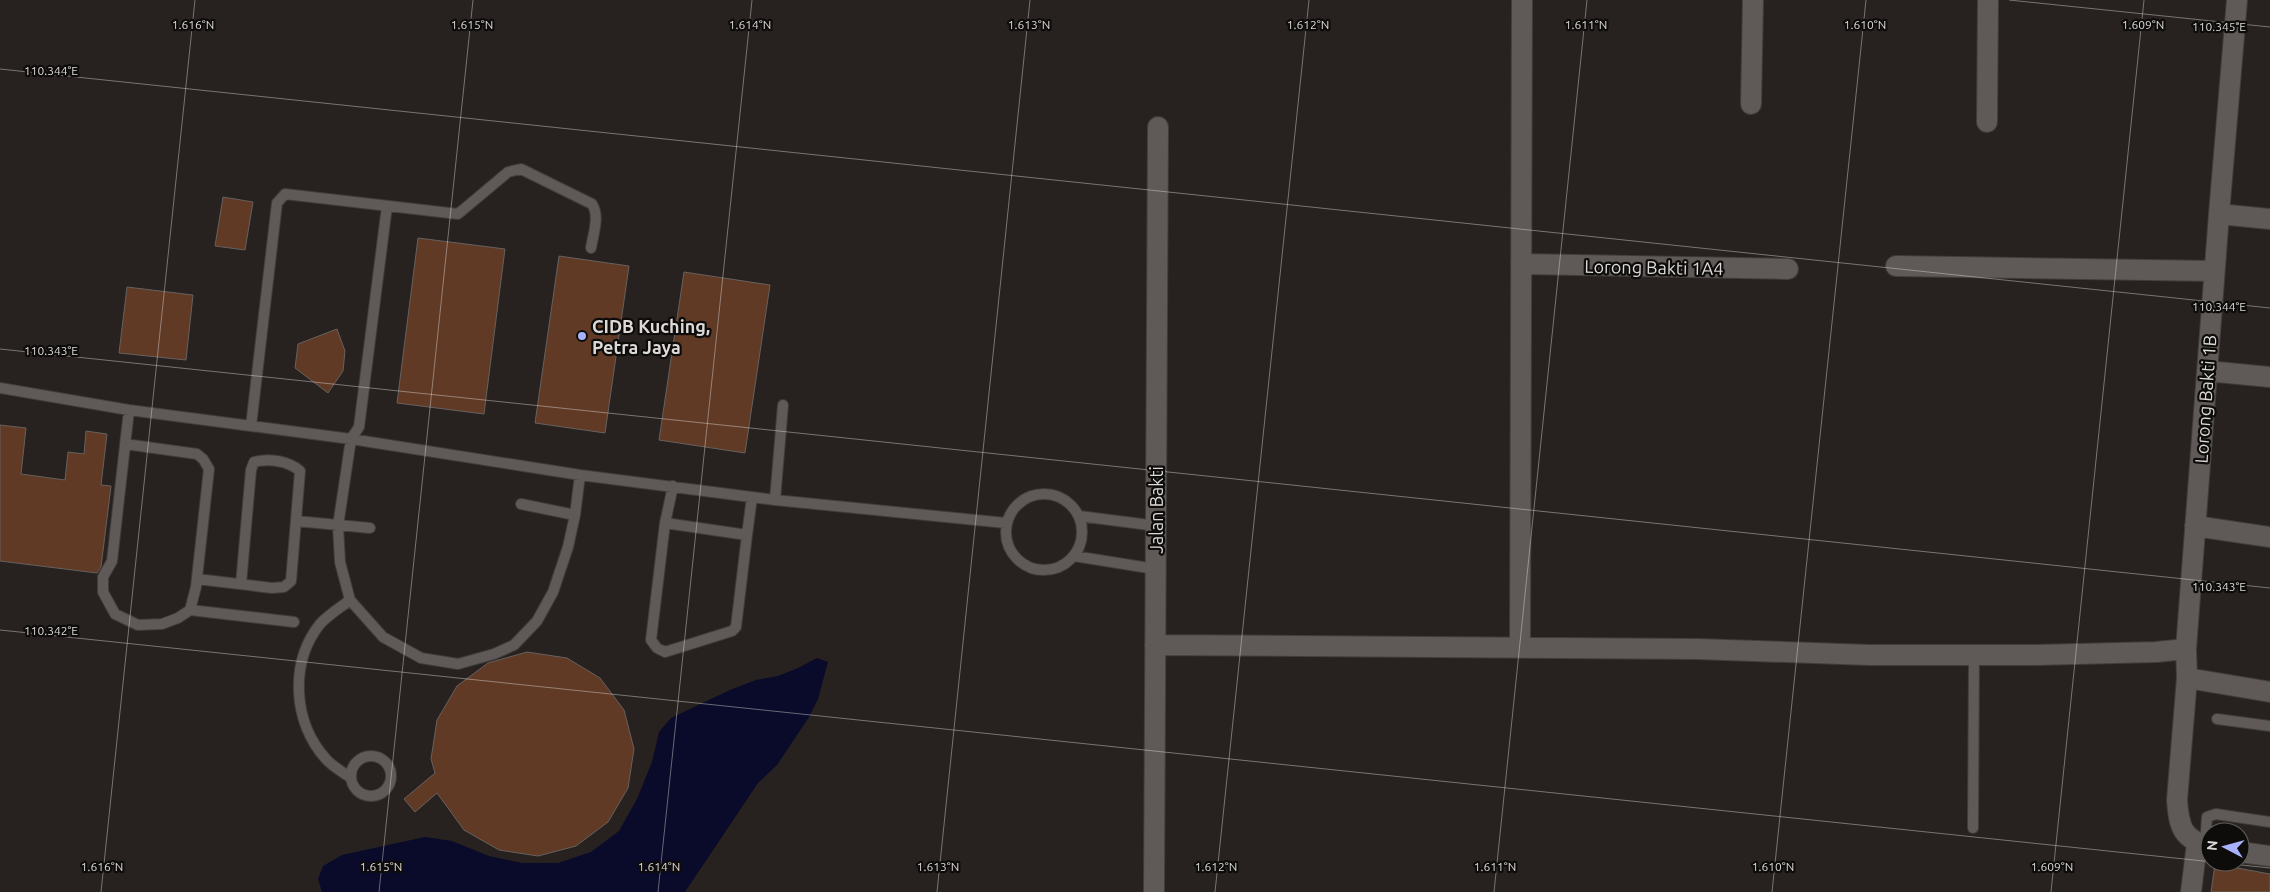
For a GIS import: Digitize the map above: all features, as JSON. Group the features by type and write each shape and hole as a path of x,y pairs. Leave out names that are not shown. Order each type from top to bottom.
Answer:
{"street":[{"path":"1520,648 1522,0"},
{"path":"1751,104 1753,0"},
{"path":"1987,122 1988,0"},
{"name":"Lorong Bakti 1B","path":"2200,843 2184,834 2179,820 2176,800 2187,678 2186,649 2214,271 2237,0"},
{"name":"Jalan Bakti","path":"1154,892 1158,128"},
{"path":"2219,214 2270,219"},
{"name":"Lorong Bakti 1A4","path":"1521,264 1788,269"},
{"path":"1896,266 2214,271"},
{"path":"2207,371 2270,377"},
{"path":"2195,526 2270,537"},
{"path":"1155,645 1696,650 1870,655 2156,652 2186,649"},
{"path":"2187,678 2270,692"},
{"path":"2250,853 2270,856"},
{"path":"2191,892 2200,859"}],"lane":[{"path":"251,426 277,203 285,194 458,214 508,172 521,169 592,204 596,216 591,248"},
{"path":"387,206 359,427 351,439 338,526 340,562 350,600 383,637 421,658 458,664 494,654 514,644 537,621 553,592 568,547 575,515 580,475"},
{"path":"0,388 129,410 351,439 580,475 775,500 1006,523"},
{"path":"775,500 783,406"},
{"path":"129,410 112,560 103,577 103,592 114,614 138,625 162,624 178,618 190,610 294,622"},
{"path":"125,444 197,454 204,459 208,469 197,579 190,610"},
{"path":"197,579 272,588 284,587 291,581 300,471 292,464 262,460 254,462 251,470 241,584"},
{"path":"672,486 665,522 651,640 657,648 664,652 732,631 736,627 752,497"},
{"path":"1040,493 1060,496 1072,504 1079,516 1083,530 1081,544 1074,556 1064,565 1052,570 1039,570 1027,566 1016,559 1009,548 1006,536 1006,523 1012,510 1021,500 1040,493"},
{"path":"521,504 575,515"},
{"path":"1079,516 1157,526"},
{"path":"296,521 370,528"},
{"path":"665,522 747,535"},
{"path":"1074,556 1156,569"},
{"path":"350,600 321,624 304,652 299,680 300,708 313,742 327,761 351,778"},
{"path":"1973,828 1974,655"},
{"path":"2217,719 2270,726"},
{"path":"2207,822 2207,818 2216,814 2270,822"}],"water":[{"path":"817,658 828,662 818,699 809,717 777,765 758,783 685,892 322,892 318,879 323,866 342,855 425,837 452,841 489,856 522,863 558,863 591,852 619,831 637,799 652,762 659,732 671,718 730,690 756,680 778,676"}],"building":[{"path":"223,197 253,202 245,250 215,246"},
{"path":"418,238 505,249 484,414 397,403"},
{"path":"559,256 629,266 605,433 535,423"},
{"path":"684,272 770,285 745,453 659,440"},
{"path":"127,287 193,295 186,360 119,353"},
{"path":"337,329 345,351 343,371 328,393 295,368 298,344"},
{"path":"0,425 26,428 21,474 65,480 68,452 84,454 86,431 107,434 101,485 111,486 101,567 97,573 0,561"},
{"path":"527,652 567,658 600,678 624,710 634,749 628,788 608,822 576,846 538,856 499,850 464,830 437,793 415,812 404,799 435,773 431,759 437,720 457,686 488,663"},
{"path":"2250,870 2270,874 2270,892 2211,892 2214,872 2250,872"}],"place":[{"name":"CIDB Kuching, Petra Jaya","path":"582,336"}]}
